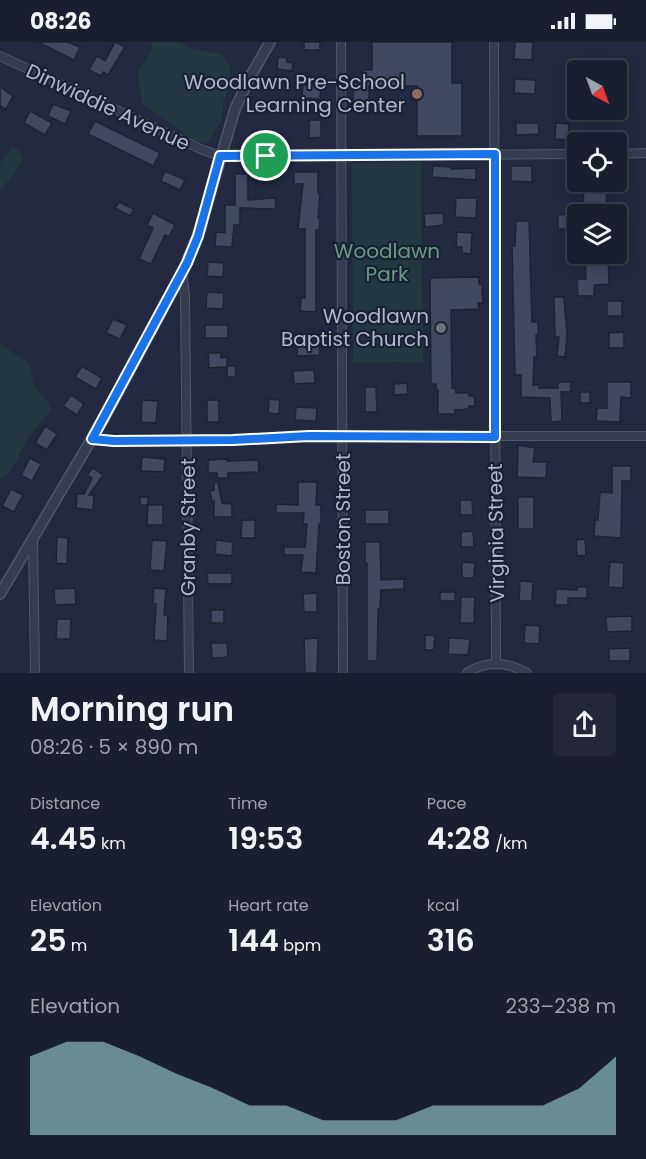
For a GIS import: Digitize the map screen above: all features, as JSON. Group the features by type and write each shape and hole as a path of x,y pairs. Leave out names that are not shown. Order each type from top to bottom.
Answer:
{"street":[{"path":"0,594 4,579 33,539 92,439 182,273 198,236 235,109 270,42"},
{"name":"Boston Street","path":"341,42 343,673"},
{"name":"Virginia Street","path":"494,42 496,664"},
{"name":"Dinwiddie Avenue","path":"0,56 220,156 567,154"},
{"path":"627,154 646,153"},
{"name":"Granby Street","path":"182,273 185,295 188,440 189,673"},
{"path":"92,439 114,441 342,436 646,436"},
{"path":"33,539 35,673"},
{"path":"467,673 482,666 496,664 518,668 527,673"}],"green space":[{"path":"151,42 180,42 187,47 221,55 230,66 231,82 223,102 222,120 207,143 194,141 143,104 137,72 153,50"},
{"path":"13,147 19,151 23,161 0,191 0,163"},
{"name":"Woodlawn Park","path":"421,162 423,362 353,363 352,163"},
{"path":"0,344 30,364 34,386 48,402 51,410 28,437 12,470 0,480"}],"building":[{"path":"38,42 67,42 80,47 74,60"},
{"path":"115,42 125,47 108,75 103,72 101,76 89,70 97,56 105,61"},
{"path":"304,42 320,42 320,50 304,50"},
{"path":"372,42 452,42 452,83 462,83 462,136 417,136 417,86 369,86 369,111 353,111 353,83 363,83 363,70 372,70"},
{"path":"515,42 533,42 532,60 514,59"},
{"path":"278,57 287,58 287,62 293,63 292,71 277,69"},
{"path":"515,79 536,80 535,94 514,93"},
{"path":"303,85 321,86 320,99 302,98"},
{"path":"0,87 13,96 6,109 0,106"},
{"path":"53,104 71,111 65,124 48,116"},
{"path":"30,111 52,123 45,135 24,123"},
{"path":"309,120 321,120 321,137 309,138"},
{"path":"95,121 160,153 153,166 88,134"},
{"path":"516,123 538,123 539,134 516,135"},
{"path":"556,123 569,124 567,140 555,139"},
{"path":"433,166 452,167 451,169 476,168 476,180 432,177"},
{"path":"511,166 532,166 532,182 511,181"},
{"path":"165,171 185,180 180,190 161,181"},
{"path":"294,172 318,172 318,193 320,193 318,218 320,218 319,230 316,230 316,312 300,311 301,298 305,298 305,229 298,229 303,184 294,184"},
{"path":"235,174 248,174 248,200 275,198 276,209 240,208 240,225 234,225 232,247 215,246 216,232 225,233 225,205 235,205"},
{"path":"583,192 606,192 607,204 584,204"},
{"path":"456,198 477,198 476,218 455,217"},
{"path":"119,202 134,209 130,216 115,208"},
{"path":"153,213 175,225 169,237 165,235 151,264 139,259 153,228 147,225"},
{"path":"443,213 444,225 425,227 424,214"},
{"path":"567,214 567,229 558,229 558,215"},
{"path":"516,221 529,221 532,322 538,322 533,385 539,385 539,388 558,388 558,382 571,382 571,392 561,392 562,421 551,422 550,398 521,397 521,375 515,375 512,246 515,246"},
{"path":"457,232 472,233 471,254 462,253 462,247 456,247"},
{"path":"208,262 224,263 223,277 207,276"},
{"path":"585,264 608,264 609,284 594,285 594,296 578,296 577,279 586,279"},
{"name":"Woodlawn Baptist Church","path":"479,277 479,284 482,284 483,303 478,303 479,309 451,310 452,388 455,388 456,393 469,393 469,396 474,396 475,406 455,410 455,414 438,414 438,390 436,390 436,384 431,384 430,278"},
{"path":"207,292 224,293 223,309 206,308"},
{"path":"554,297 564,297 567,335 565,357 557,356 559,337 555,337"},
{"path":"607,301 622,301 622,316 607,316"},
{"path":"113,319 127,325 120,339 106,333"},
{"path":"205,325 228,325 228,338 205,338"},
{"path":"624,332 624,348 609,348 609,333"},
{"path":"319,341 320,355 297,356 297,342"},
{"path":"208,353 221,353 221,358 227,357 227,366 235,366 236,377 227,377 227,367 209,368"},
{"path":"82,366 102,378 96,389 75,377"},
{"path":"314,370 315,383 294,384 293,371"},
{"path":"607,382 631,382 631,398 621,397 620,422 596,421 597,408 607,408"},
{"path":"407,383 408,394 394,395 394,384"},
{"path":"365,387 376,387 377,412 365,412"},
{"path":"580,392 590,392 590,403 580,403"},
{"path":"71,395 84,404 77,415 63,406"},
{"path":"269,399 280,400 279,414 268,413"},
{"path":"142,400 158,401 156,423 141,422"},
{"path":"207,400 219,400 219,422 207,422"},
{"path":"296,407 317,408 316,421 295,420"},
{"path":"45,426 57,434 47,450 35,443"},
{"path":"518,445 535,448 533,462 547,462 546,478 517,477"},
{"path":"142,457 165,459 164,472 141,471"},
{"path":"30,458 41,464 32,481 21,475"},
{"path":"227,459 227,461 258,460 259,472 228,473 228,478 218,478 217,473 208,473 208,460"},
{"path":"612,466 631,466 631,481 622,481 621,538 594,536 595,520 598,520 600,492 612,493"},
{"path":"93,468 103,475 89,495 94,495 93,510 76,508 77,494 84,494 92,478 87,475"},
{"path":"218,482 222,503 232,504 232,517 214,517 214,501 212,502 210,491 214,490 214,483"},
{"path":"298,482 317,482 316,505 321,505 321,524 319,524 316,573 301,572 303,555 284,555 284,547 305,547 307,524 303,524 304,513 276,513 276,504 298,505"},
{"path":"11,489 23,495 14,512 2,506"},
{"path":"140,497 148,497 148,505 140,505"},
{"path":"518,497 534,497 534,529 518,529"},
{"path":"460,500 472,500 473,515 460,515"},
{"path":"148,505 163,505 163,525 147,525"},
{"path":"365,510 389,510 389,524 365,524"},
{"path":"242,520 255,520 255,538 241,538"},
{"path":"473,531 474,547 461,547 461,532"},
{"path":"57,537 68,538 67,564 56,563"},
{"path":"585,539 586,555 577,556 576,540"},
{"path":"152,540 167,541 164,571 150,570"},
{"path":"216,540 233,542 232,556 215,554"},
{"path":"365,542 380,542 381,580 404,579 404,589 381,590 380,609 378,609 377,661 367,661"},
{"path":"462,562 475,563 474,578 462,578"},
{"path":"610,562 624,563 623,588 608,587"},
{"path":"207,573 232,573 232,584 208,584"},
{"path":"520,581 533,582 532,601 519,601"},
{"path":"577,587 587,587 587,598 568,598 568,605 555,605 556,589 577,590"},
{"path":"75,588 76,604 55,605 54,589"},
{"path":"154,588 166,589 164,615 168,615 167,641 154,640 156,604 153,604"},
{"path":"440,592 455,592 455,601 440,601"},
{"path":"317,593 317,612 304,612 303,594"},
{"path":"461,597 475,597 474,623 460,623"},
{"path":"211,610 224,610 224,623 211,623"},
{"path":"632,616 632,631 607,632 606,617"},
{"path":"57,619 71,619 70,639 56,639"},
{"path":"525,625 540,626 539,644 524,643"},
{"path":"425,635 435,636 434,650 425,650"},
{"path":"318,638 317,673 305,673 304,639"},
{"path":"449,638 470,639 468,655 448,654"},
{"path":"211,643 227,643 228,657 212,658"},
{"path":"630,648 630,661 609,661 609,649"}],"place":[{"name":"Woodlawn Pre-School Learning Center","path":"417,94"},
{"name":"Woodlawn Baptist Church","path":"441,328"}],"route":[{"path":"495,154 495,437 309,436 233,440 114,441 92,439 187,263 198,236 220,156 266,156 495,154"}]}
